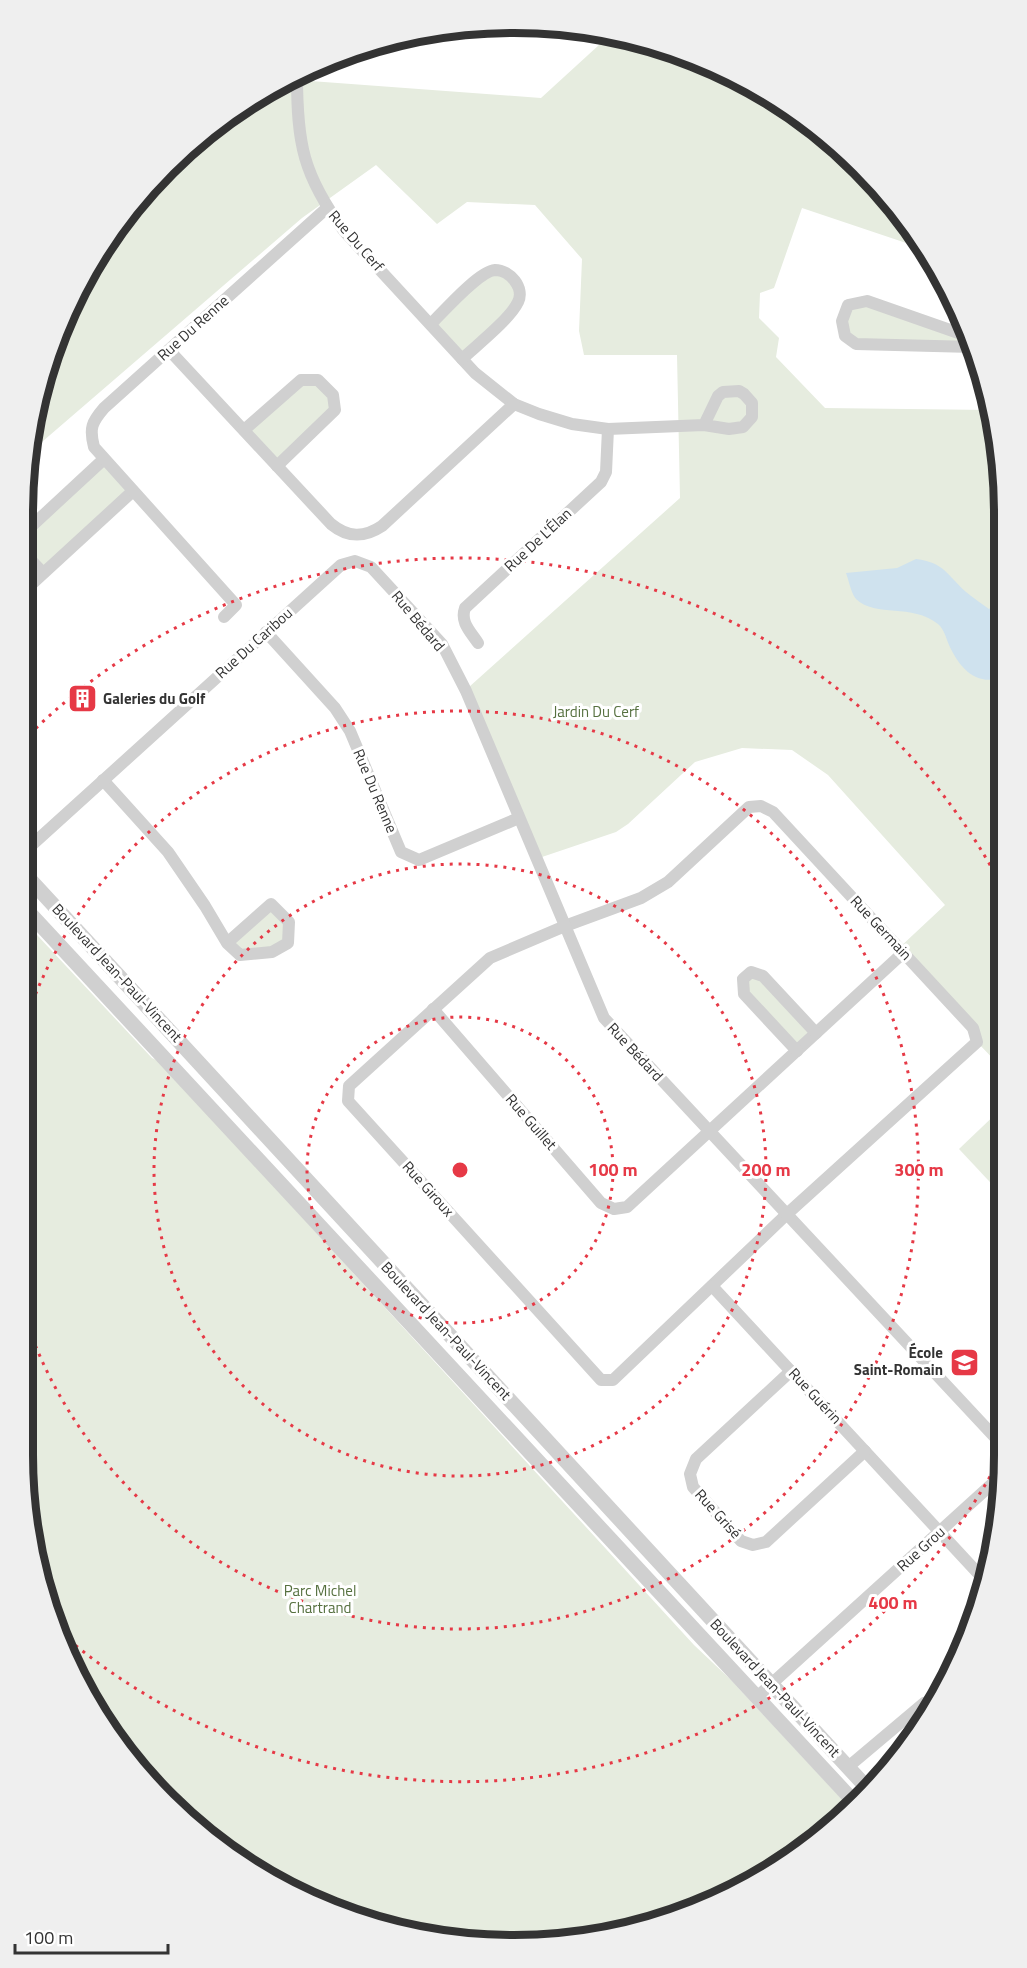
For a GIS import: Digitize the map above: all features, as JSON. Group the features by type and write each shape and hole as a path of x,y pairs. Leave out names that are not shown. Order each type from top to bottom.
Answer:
{"street":[{"name":"Rue Du Cerf","path":"297,85 298,123 302,149 311,179 327,208 344,231 475,373 514,404 572,424 608,429 704,425"},
{"name":"Rue Du Renne","path":"224,617 236,605 94,447 91,428 94,420 104,408 327,208"},
{"path":"431,324 482,275 494,270 507,273 519,286 520,300 513,310 462,359"},
{"path":"958,333 867,302 848,305 842,321 845,336 856,344 963,346"},
{"path":"169,350 331,524 340,532 356,535 370,534 382,526 514,404"},
{"path":"244,430 300,380 318,380 333,395 336,410 277,466"},
{"name":"Rue De L'Élan","path":"478,643 462,616 465,608 601,482 606,472 608,429"},
{"path":"33,526 104,459"},
{"path":"33,582 133,491"},
{"name":"Rue Du Caribou","path":"33,844 341,565 355,561"},
{"name":"Rue Bédard","path":"355,561 371,567 442,644 466,691 604,1018 994,1436"},
{"path":"33,562 43,573"},
{"name":"Rue Du Renne","path":"266,632 335,708 350,731 401,852 419,860 519,818"},
{"path":"104,780 168,852 227,943 240,955 272,952 288,943 289,922 271,903 227,943"},
{"name":"Rue Germain","path":"565,926 641,898 668,882 749,807 761,806 773,812 973,1028 977,1042 787,1214"},
{"name":"Boulevard Jean-Paul-Vincent","path":"33,883 863,1783"},
{"name":"Boulevard Jean-Paul-Vincent","path":"33,917 850,1797"},
{"name":"Rue Giroux","path":"565,926 490,958 348,1086 348,1101 601,1380 613,1380 712,1286"},
{"name":"Rue Guillet","path":"433,1009 601,1203 614,1209 627,1207 903,953"},
{"path":"797,1051 744,994 743,980 751,972 763,976 816,1033"},
{"path":"712,1286 787,1214"},
{"name":"Rue Guérin","path":"712,1286 979,1574"},
{"name":"Rue Grisé","path":"791,1371 696,1459 690,1474 693,1486 741,1541 753,1545 766,1542 865,1450"},
{"name":"Rue Grou","path":"757,1698 993,1484"},
{"path":"848,1767 925,1703"}],"green space":[{"name":"Jardin Du Cerf","path":"603,41 638,49 697,70 754,97 806,132 830,152 875,197 911,245 802,208 774,288 760,293 759,318 779,338 776,357 825,408 983,410 990,451 994,514 994,1060 899,948 945,905 828,775 792,750 742,748 695,762 628,824 616,832 542,857 469,687 680,498 677,355 584,355 579,331 582,259 535,205 467,202 437,224 376,165 302,218 38,445 49,389 59,359 97,273 132,221 152,197 197,152 247,114 273,97 306,81 541,98"},
{"path":"507,273 520,300 462,359 431,324 482,275"},
{"path":"867,301 958,333 963,347 856,344 845,336 848,305"},
{"path":"301,380 318,380 335,410 277,466 244,430"},
{"path":"104,459 133,491 33,583 33,525"},
{"path":"271,904 289,922 288,943 240,955 227,943"},
{"name":"Parc Michel Chartrand","path":"33,931 152,1058 160,1062 694,1645 730,1679 845,1802 806,1836 754,1871 726,1885 638,1919 576,1931 514,1935 451,1931 389,1919 359,1909 301,1885 247,1854 197,1816 152,1771 114,1721 83,1667 49,1579 37,1517 33,1454"},
{"path":"751,972 816,1033 797,1051 744,994"},
{"path":"994,1116 994,1186 959,1149"}],"water":[{"path":"916,559 933,563 989,609 994,605 994,680 983,679 969,673 953,653 940,626 928,618 917,614 874,608 856,599 846,573 897,568"}],"place":[{"name":"Galeries du Golf","path":"82,699"},
{"name":"École Saint-Romain","path":"964,1362"}]}
